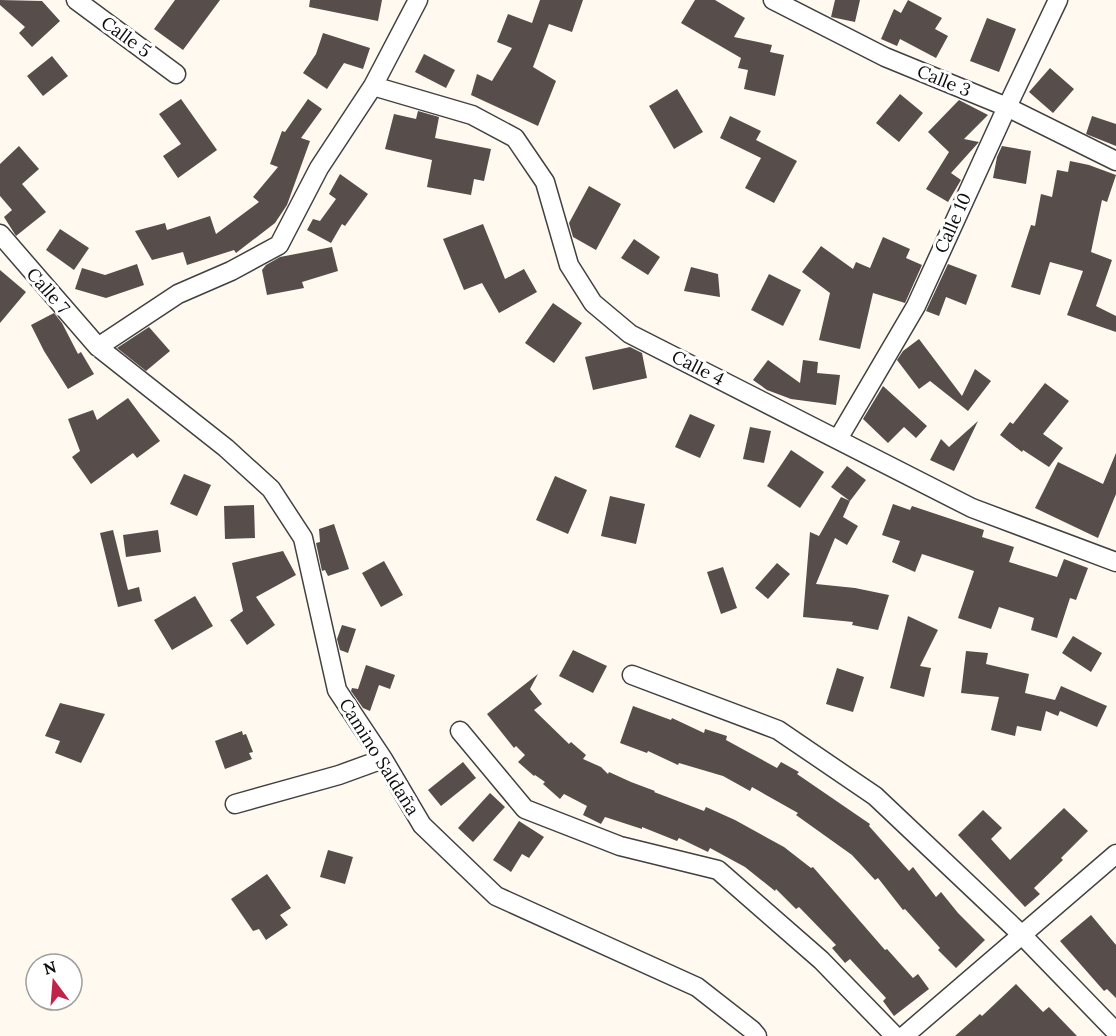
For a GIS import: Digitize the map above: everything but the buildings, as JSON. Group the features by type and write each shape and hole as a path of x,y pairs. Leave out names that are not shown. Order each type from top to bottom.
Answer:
{"street":[{"name":"Calle 5","path":"76,0 176,74"},
{"path":"98,347 178,294 231,271 279,245 319,168 373,86 418,0"},
{"name":"Calle 3","path":"773,0 885,57 1006,107 1116,161"},
{"name":"Calle 10","path":"838,439 916,306 1006,107 1058,0"},
{"name":"Calle 4","path":"373,86 472,115 515,138 545,182 569,265 593,303 630,334 972,508 1116,562"},
{"name":"Calle 7","path":"0,234 98,347"},
{"name":"Camino Saldaña","path":"98,347 226,448 271,489 303,538 338,690 422,825 496,896 697,987 757,1036"},
{"path":"632,675 778,730 875,796 1022,935 1116,1032"},
{"path":"460,731 525,809 620,846 717,870 821,960 895,1036"},
{"path":"235,804 339,775 383,759"},
{"path":"904,1036 1116,854"}]}
